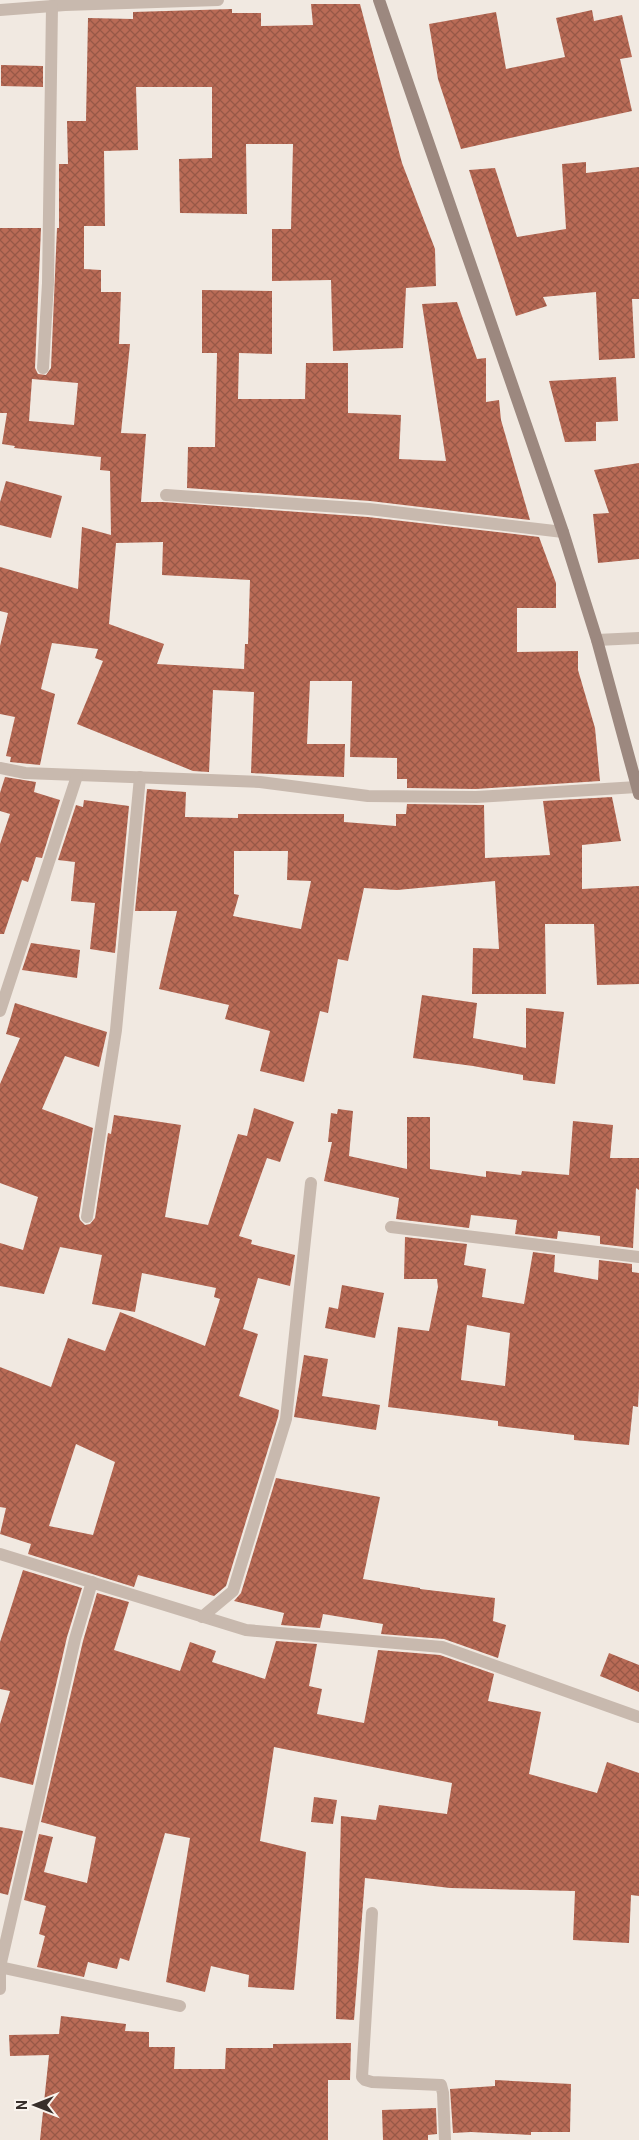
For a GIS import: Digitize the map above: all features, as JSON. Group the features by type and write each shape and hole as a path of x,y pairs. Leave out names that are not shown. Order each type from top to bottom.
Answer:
{"street":[{"path":"0,10 60,4 218,0"},
{"path":"0,768 25,773 76,776 260,782 368,796 476,797 637,783 597,640 563,532 379,0"},
{"path":"43,368 60,4"},
{"path":"166,496 370,509 563,532"},
{"path":"597,640 639,638"},
{"path":"0,1011 76,776"},
{"path":"87,1217 116,1030 140,777"},
{"path":"202,1617 233,1591 286,1420 311,1183"},
{"path":"390,1227 639,1257"},
{"path":"0,1554 246,1630 442,1647 639,1717"},
{"path":"0,1989 0,1967 75,1639 92,1582"},
{"path":"372,1913 362,2077 372,2082 441,2085 445,2140"},
{"path":"0,1967 180,2006"}],"building":[{"path":"311,4 360,4 402,163 435,249 436,286 406,288 403,348 333,351 331,280 272,281 272,229 291,229 293,144 246,144 247,214 180,213 179,159 212,158 212,87 136,87 138,150 104,151 105,226 84,226 84,269 101,270 101,292 121,292 119,344 130,344 121,433 146,434 141,502 368,517 539,537 556,583 556,608 517,608 517,652 578,651 578,670 595,728 600,781 476,789 407,788 407,779 397,779 397,758 350,757 352,681 310,681 307,744 345,744 344,777 251,773 254,692 213,690 209,772 193,771 77,724 103,661 95,658 98,649 52,643 41,689 55,694 40,765 10,762 11,757 6,756 15,717 0,714 0,646 8,613 0,611 0,567 78,589 82,527 111,535 110,471 100,470 101,457 14,448 15,446 2,444 7,413 0,413 0,228 41,228 35,368 38,374 46,375 51,368 57,228 59,228 59,164 68,164 67,121 86,121 88,18 133,19 133,12 232,9 232,13 261,13 261,26 313,25","holes":["32,379 78,383 74,425 29,421","163,542 162,575 250,580 248,644 245,644 244,669 157,664 164,644 109,624 116,543"]},
{"path":"592,10 594,21 622,15 632,57 620,59 632,111 461,149 438,79 429,24 496,12 506,69 565,57 556,18"},
{"path":"1,65 43,66 43,87 1,86"},
{"path":"586,162 586,173 639,167 639,299 632,299 635,358 599,360 596,292 543,297 547,306 516,316 469,170 495,168 517,237 566,229 562,164"},
{"path":"202,290 272,291 272,354 239,353 238,399 305,399 306,363 348,363 348,413 401,415 399,459 446,461 422,304 457,302 477,359 486,358 486,402 499,400 501,420 530,520 370,501 187,488 188,447 215,447 217,353 202,353"},
{"path":"616,377 618,421 596,422 596,441 565,442 549,381"},
{"path":"639,463 639,559 598,563 593,514 609,513 594,470"},
{"path":"6,481 62,496 51,538 0,525 0,502"},
{"path":"5,777 36,782 34,792 60,800 42,858 36,857 28,882 22,880 4,934 0,934 0,844 10,814 0,811 0,793"},
{"path":"147,789 186,792 185,817 238,818 238,814 344,814 344,822 396,826 396,814 406,814 407,804 484,805 485,858 550,855 543,801 612,797 621,841 582,845 582,889 639,886 639,984 597,985 594,924 545,924 546,994 472,994 473,948 499,949 495,881 397,890 364,888 348,961 338,959 328,1013 320,1011 304,1082 260,1071 270,1031 225,1019 229,1005 159,989 177,911 135,911","holes":["234,851 288,851 287,880 311,881 301,929 233,916 239,895 234,894"]},
{"path":"84,800 129,806 115,953 90,949 95,903 71,901 75,862 58,860 76,805 83,807"},
{"path":"31,943 80,950 77,978 22,970"},
{"path":"422,995 477,1003 473,1038 526,1048 526,1008 564,1012 555,1084 523,1080 523,1075 413,1058"},
{"path":"15,1003 107,1032 99,1067 65,1056 42,1109 93,1128 79,1216 85,1225 90,1224 95,1218 108,1133 111,1134 114,1115 181,1125 165,1217 208,1225 238,1134 247,1136 254,1108 294,1122 280,1162 267,1158 239,1236 252,1240 251,1244 295,1255 290,1286 258,1278 243,1329 258,1334 239,1396 279,1410 226,1586 214,1596 138,1575 134,1587 28,1554 31,1544 0,1534 6,1508 0,1507 0,1367 51,1387 68,1338 105,1351 120,1312 205,1346 220,1299 214,1297 216,1288 142,1273 135,1312 92,1304 102,1255 60,1247 44,1294 0,1286 0,1243 23,1250 38,1197 0,1183 0,1084 20,1038 6,1034","holes":["76,1444 115,1462 93,1535 49,1526"]},
{"path":"338,1109 353,1111 349,1156 407,1169 407,1117 430,1117 430,1169 486,1177 486,1171 521,1175 522,1171 569,1175 573,1121 613,1125 610,1158 639,1158 639,1190 636,1188 633,1248 600,1244 600,1236 558,1231 557,1239 515,1234 517,1220 471,1215 469,1228 396,1219 399,1198 324,1181 332,1142 328,1142 331,1113 337,1114"},
{"path":"405,1237 467,1244 464,1265 486,1269 482,1297 524,1304 533,1252 555,1255 554,1272 598,1280 599,1260 632,1264 632,1272 639,1273 639,1388 638,1407 633,1406 629,1445 574,1440 574,1435 498,1426 498,1421 388,1407 398,1327 429,1331 438,1287 437,1279 404,1279","holes":["467,1325 510,1333 505,1386 461,1380"]},
{"path":"342,1285 384,1293 375,1338 325,1328 329,1307 338,1309"},
{"path":"304,1355 328,1359 322,1396 380,1405 376,1430 294,1417"},
{"path":"276,1478 380,1497 363,1579 420,1589 495,1598 493,1621 506,1625 498,1658 444,1639 381,1634 383,1624 323,1614 320,1628 281,1625 284,1613 234,1601 241,1593"},
{"path":"23,1570 82,1588 67,1637 33,1785 0,1777 0,1724 10,1691 0,1689 0,1642"},
{"path":"97,1593 129,1602 114,1650 180,1671 190,1642 216,1651 212,1662 265,1679 276,1641 317,1644 309,1686 322,1689 317,1714 364,1723 378,1650 440,1655 494,1674 488,1701 541,1712 529,1774 597,1793 607,1762 639,1773 639,1896 631,1895 629,1943 573,1940 575,1891 450,1888 365,1878 354,2020 336,2019 341,1816 376,1820 379,1805 447,1814 452,1783 274,1747 260,1841 306,1852 294,1990 248,1987 249,1975 211,1966 205,1992 166,1982 190,1838 165,1833 129,1961 120,1958 117,1969 88,1962 84,1977 37,1967 45,1936 39,1934 46,1906 24,1900 39,1834 53,1837 44,1872 87,1883 96,1837 41,1822 83,1641"},
{"path":"609,1653 639,1665 639,1692 600,1676"},
{"path":"314,1797 337,1800 333,1824 311,1822"},
{"path":"0,1827 23,1831 8,1895 0,1893"},
{"path":"61,2016 126,2024 125,2031 149,2032 149,2047 175,2047 174,2069 225,2069 226,2048 273,2048 273,2044 351,2043 350,2080 328,2080 328,2140 40,2140 49,2055 10,2056 9,2035 59,2034"},
{"path":"495,2080 571,2084 570,2132 531,2132 531,2135 453,2133 450,2089 495,2086"},
{"path":"436,2108 437,2134 428,2135 428,2140 383,2140 382,2110"}]}
